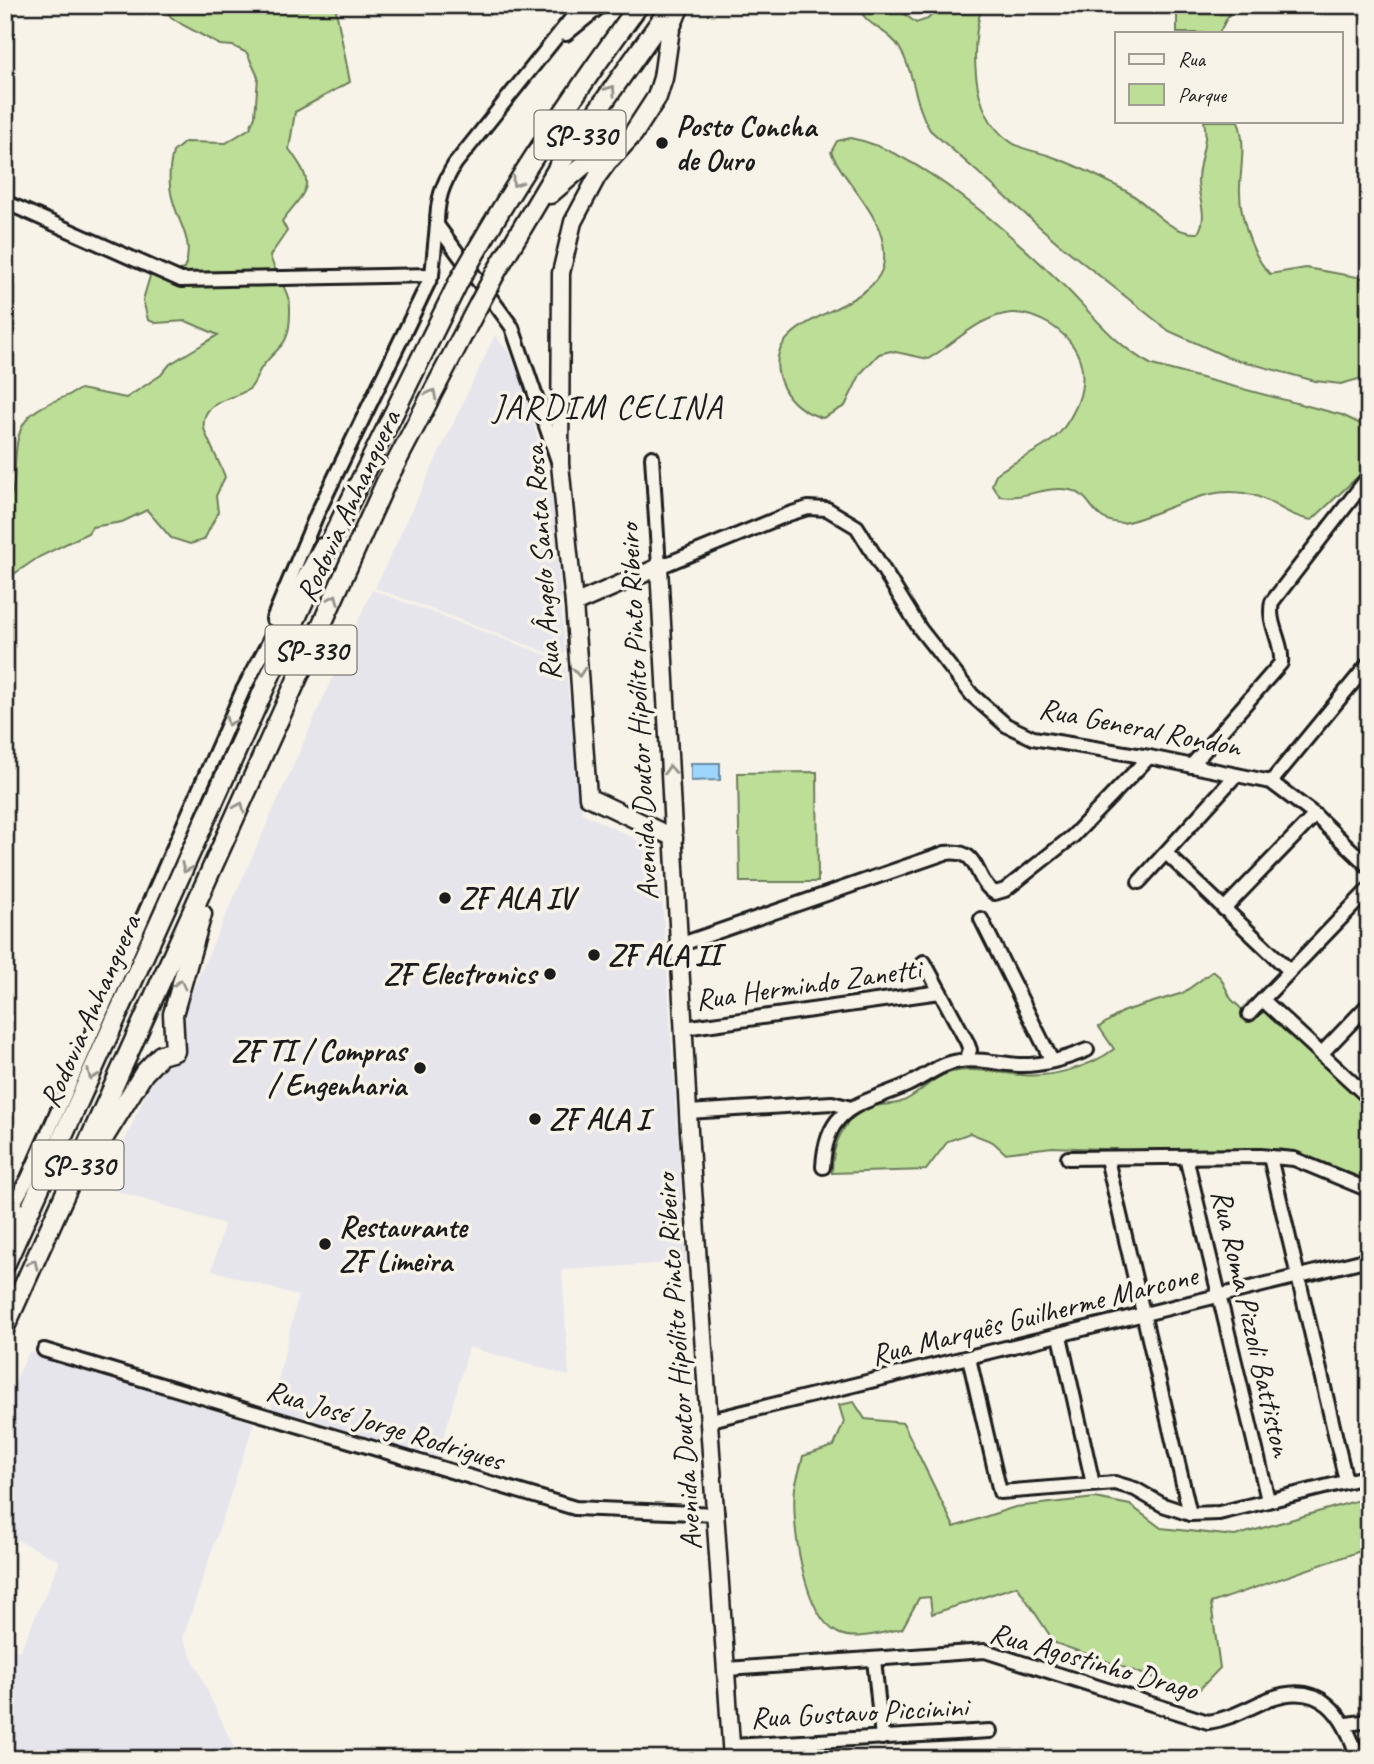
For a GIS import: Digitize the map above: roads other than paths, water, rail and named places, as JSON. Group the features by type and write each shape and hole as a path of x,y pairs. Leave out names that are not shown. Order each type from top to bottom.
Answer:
{"highway":[{"name":"Rodovia Anhanguera","path":"5,1265 334,534 459,281 533,158 639,5"},
{"name":"Rodovia Anhanguera","path":"5,1327 386,482 523,225 562,161 672,5"},
{"path":"523,225 561,182 594,160 611,158 633,134 657,97 663,78 670,29 680,5"},
{"path":"58,1210 144,1073 161,1055 175,1051 173,1014 181,980 228,833"}],"main road":[{"name":"Rua Ângelo Santa Rosa","path":"611,158 597,177 573,222 565,250 561,300 560,464 574,604 588,797 674,838"},
{"name":"Rua General Rondon","path":"574,604 659,567"},
{"name":"Avenida Doutor Hipólito Pinto Ribeiro","path":"659,567 688,1112 732,1752"},
{"path":"1367,1759 1369,1752"}],"street":[{"path":"243,690 317,514 432,275 442,186 455,164 582,5"},
{"path":"549,47 602,5"},
{"path":"5,202 181,280 432,275"},
{"path":"437,225 512,327 527,362 560,464"},
{"name":"Avenida Doutor Hipólito Pinto Ribeiro","path":"652,457 659,567"},
{"path":"1191,765 1281,663 1282,652 1269,615 1272,602 1369,477"},
{"name":"Rua General Rondon","path":"659,567 789,514 808,508 827,509 857,527 920,629 972,695 1006,725 1033,738 1149,757 1271,782 1315,815 1369,867"},
{"path":"5,1220 28,1178 243,690 320,545 334,534"},
{"path":"1271,782 1368,666"},
{"path":"679,945 945,853 960,851 971,857 987,888 995,893 1005,890 1073,836 1149,757"},
{"path":"1139,882 1236,775"},
{"path":"1224,909 1315,815"},
{"path":"1166,853 1290,971"},
{"path":"1249,1014 1369,889"},
{"path":"981,919 1052,1061"},
{"path":"923,962 967,1042 970,1050 966,1060"},
{"name":"Rua Hermindo Zanetti","path":"684,1028 940,992"},
{"path":"1263,1000 1369,1098"},
{"path":"1321,1054 1369,1003"},
{"path":"823,1167 830,1135 851,1108 865,1099 909,1084 939,1066 966,1060 1020,1065 1052,1061 1087,1050"},
{"path":"688,1112 832,1102 851,1108"},
{"path":"5,1236 40,1171 55,1154"},
{"name":"Rua Roma Pizzoli Battiston","path":"1186,1157 1268,1500"},
{"path":"1270,1157 1346,1481"},
{"path":"1068,1158 1294,1159 1369,1190"},
{"path":"1107,1159 1190,1514"},
{"name":"Rua Marquês Guilherme Marcone","path":"711,1420 1369,1259"},
{"path":"1060,1336 1093,1485"},
{"name":"Rua José Jorge Rodrigues","path":"44,1350 575,1508 717,1514"},
{"path":"969,1358 1000,1492 1115,1483 1136,1489 1163,1506 1190,1514 1219,1513 1369,1476"},
{"name":"Rua Agostinho Drago","path":"727,1669 985,1651 1208,1722 1226,1720 1272,1698 1293,1694 1314,1697 1335,1708 1347,1724 1358,1759"},
{"path":"874,1659 882,1738"},
{"path":"1347,1724 1369,1721"},
{"name":"Rua Gustavo Piccinini","path":"732,1752 990,1731"}],"water":[{"path":"691,763 720,763 720,780 691,781"}],"place":[{"name":"Posto Concha de Ouro","path":"662,143"},
{"name":"ZF ALA IV","path":"445,898"},
{"name":"ZF ALA II","path":"594,955"},
{"name":"ZF Electronics","path":"550,974"},
{"name":"ZF TI / Compras / Engenharia","path":"420,1068"},
{"name":"ZF ALA I","path":"535,1119"},
{"name":"Restaurante ZF Limeira","path":"325,1244"}],"district":[{"name":"JARDIM CELINA","path":"608,406"}]}
